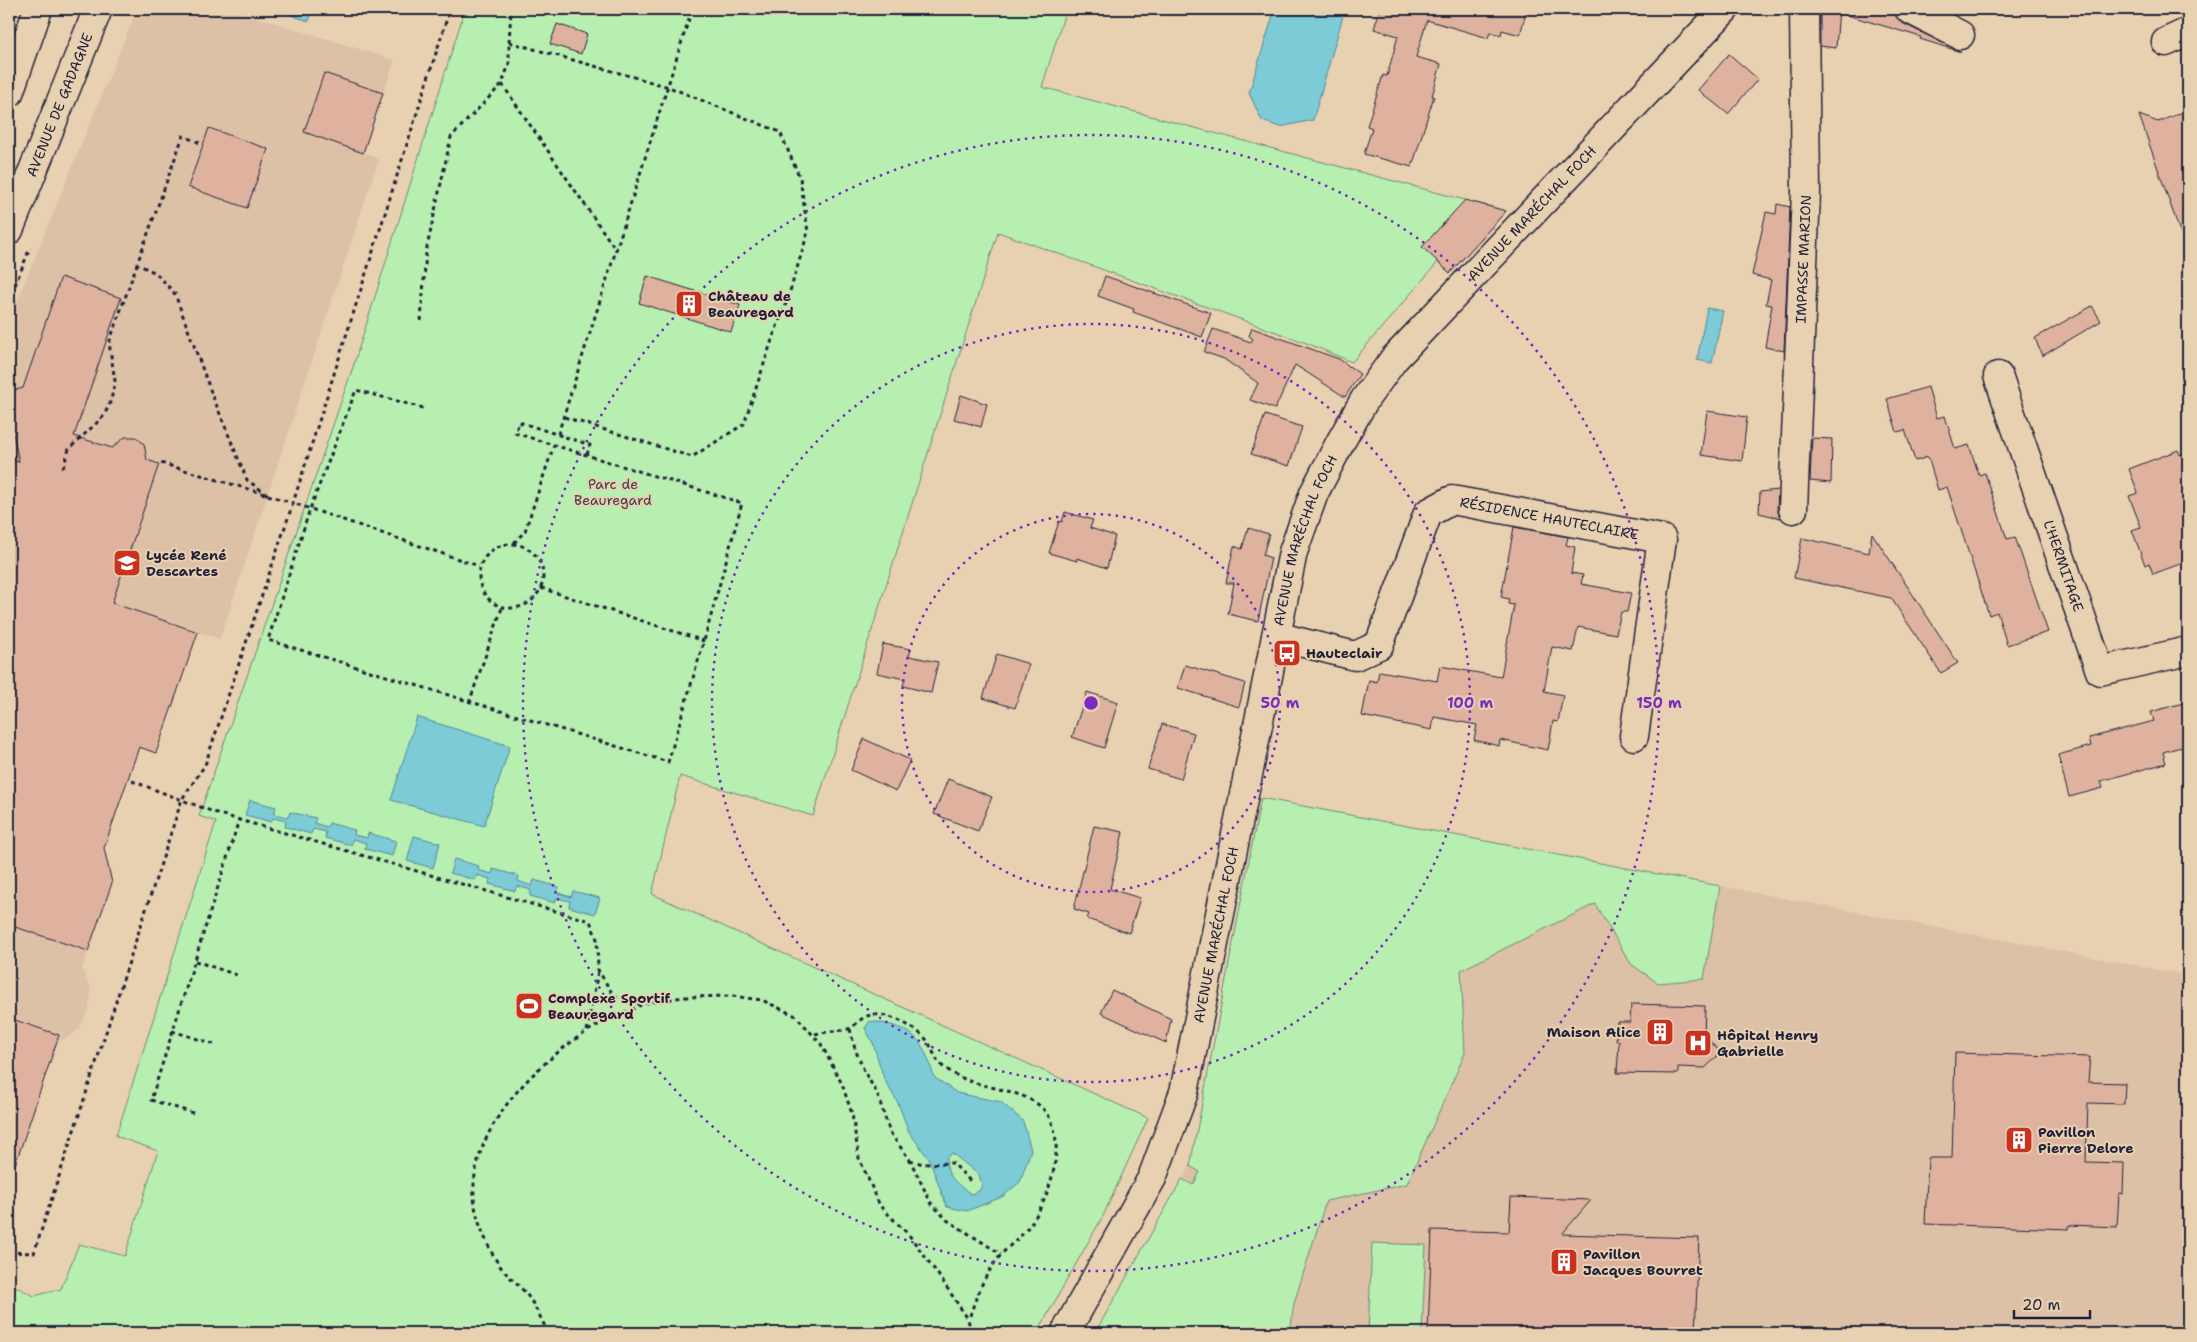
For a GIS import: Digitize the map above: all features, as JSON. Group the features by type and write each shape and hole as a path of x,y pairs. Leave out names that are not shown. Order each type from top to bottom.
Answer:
{"main road":[{"path":"9,93 38,9"},
{"name":"AVENUE DE GADAGNE","path":"9,230 98,9"},
{"name":"AVENUE MARÉCHAL FOCH","path":"1064,1333 1152,1178 1184,1092 1293,552 1314,493 1365,399 1394,359 1725,9"},
{"name":"IMPASSE MARION","path":"1792,509 1806,192 1804,9"},
{"path":"1909,9 1960,35"},
{"name":"L'HERMITAGE","path":"1998,376 2100,671 2188,651"},
{"name":"RÉSIDENCE HAUTECLAIRE","path":"1276,636 1355,656 1380,645 1428,513 1452,500 1662,539 1634,736"}],"path":[{"path":"9,1252 34,1253 182,799 205,765 293,503 450,9"},
{"path":"558,434 669,87 692,9"},
{"path":"421,321 426,252 451,137 502,84 509,64 511,11"},
{"path":"509,42 669,87 780,132 800,178 808,232 787,301 772,337 744,424 692,457 564,417"},
{"path":"502,84 617,250"},
{"path":"63,468 69,449 104,416 111,400 115,381 109,343 183,136 203,144"},
{"path":"137,264 156,273 175,294 211,392 247,480 268,495"},
{"path":"423,408 356,390 310,509 268,640 469,703 668,762 742,503 515,433 519,422 590,445 587,455"},
{"path":"514,544 525,530 554,445"},
{"path":"161,463 293,503 479,566"},
{"path":"514,544 528,549 539,560 543,574 541,588 535,599 525,606 514,609 502,608 487,599 479,584 479,566 487,554 499,546 514,544"},
{"path":"541,588 704,641"},
{"path":"469,703 502,608"},
{"path":"132,781 219,814 590,920 597,939 598,970 587,1032"},
{"path":"193,1113 151,1100 239,820"},
{"path":"195,961 237,975"},
{"path":"598,970 614,996 641,1004"},
{"path":"548,1333 530,1298 500,1266 480,1226 475,1202 475,1181 480,1157 497,1116 508,1100 547,1062 587,1032 641,1004 682,997 711,995 762,1000 796,1016 814,1034 842,1084 852,1114 859,1158 880,1206 909,1235 968,1319 971,1333"},
{"path":"814,1034 850,1028 866,1016 883,1016 904,1022 926,1039 939,1063 951,1072 971,1083 1024,1097 1040,1106 1049,1116 1054,1131 1056,1162 1044,1202 1026,1230 1001,1254 978,1291 968,1319"},
{"path":"850,1028 855,1049 876,1093 890,1134 910,1160 931,1203 947,1220 1001,1254"},
{"path":"172,1031 214,1044"},
{"path":"910,1160 923,1164 952,1163 971,1182"}],"shaded area":[{"name":"Lycée René Descartes","path":"137,9 231,9 395,60 363,152 379,159 220,639 198,632 156,753 139,748 104,848 112,883 82,969 91,989 89,1009 79,1029 57,1042 9,1183 9,320"},
{"name":"Hôpital Henry Gabrielle","path":"1261,798 2181,974 2185,1333 1095,1333 1190,1166"}],"green space":[{"name":"Parc de Beauregard","path":"465,9 1066,9 1042,87 1506,211 1450,273 1438,262 1352,362 1304,342 998,232 813,816 680,776 652,894 1148,1118 1103,1216 1037,1333 9,1333 9,1283 34,1296 61,1289 79,1244 125,1256 158,1151 116,1136 216,822 199,816 353,367"},
{"path":"1261,798 1720,886 1704,979 1658,983 1631,964 1595,904 1461,970 1465,1053 1407,1184 1326,1201 1294,1303 1290,1333 1095,1333 1182,1179 1193,1185 1200,1172 1190,1166"},
{"path":"1372,1243 1426,1245 1422,1333 1368,1333"}],"water":[{"path":"295,9 313,9 309,21 293,16"},
{"path":"1275,9 1345,9 1313,120 1280,127 1262,121 1249,93"},
{"path":"1707,308 1723,311 1712,363 1697,360"},
{"path":"417,717 510,746 484,826 391,800"},
{"path":"250,800 276,807 274,814 288,817 290,812 316,818 314,823 327,827 329,823 355,830 354,835 367,838 368,833 396,841 392,856 365,849 366,843 353,839 351,845 325,838 326,832 313,829 311,834 285,827 286,821 273,818 271,822 245,815"},
{"path":"414,836 440,843 433,868 407,861"},
{"path":"454,859 479,866 478,870 492,874 493,869 519,876 518,881 532,886 534,880 559,887 558,893 571,897 573,891 600,898 595,914 569,907 570,901 557,898 555,903 530,896 531,890 517,886 515,891 489,884 490,879 477,875 475,880 450,873"},
{"path":"870,1021 885,1023 906,1031 920,1043 930,1063 934,1077 957,1093 1001,1102 1023,1121 1031,1150 1020,1182 1002,1197 967,1211 947,1207 929,1159 909,1132 898,1103 884,1079 873,1043 865,1028","holes":["952,1153 979,1175 982,1185 979,1191 971,1194 956,1183 950,1174 947,1157"]}],"building":[{"path":"1380,9 1527,9 1520,35 1502,30 1501,35 1490,32 1488,38 1427,20 1416,57 1441,64 1432,96 1434,96 1412,167 1364,154 1372,128 1367,126 1383,75 1387,76 1398,36 1374,29"},
{"path":"1820,9 1839,9 1836,48 1820,46"},
{"path":"1840,9 1891,9 1902,23 1961,52 1920,39 1921,37 1840,13"},
{"path":"557,24 587,34 581,54 550,44"},
{"path":"1729,54 1758,79 1728,114 1698,90"},
{"path":"324,73 383,93 363,153 304,132"},
{"path":"2188,110 2188,246 2185,246 2139,115 2158,122"},
{"path":"209,128 268,149 247,208 188,187"},
{"path":"1465,200 1506,211 1450,273 1422,247"},
{"path":"1777,204 1790,207 1784,351 1765,347 1772,305 1766,304 1771,280 1752,275 1766,212 1776,214"},
{"name":"Château de Beauregard","path":"647,276 740,305 731,332 639,303"},
{"path":"1105,276 1211,313 1202,337 1133,312 1134,309 1098,296"},
{"path":"61,277 121,298 74,436 112,448 125,437 136,437 144,444 147,460 159,464 112,603 198,632 156,753 139,747 104,848 112,883 88,951 9,925 9,459 19,462 9,414 9,392 23,388"},
{"path":"2092,306 2101,321 2042,356 2035,338"},
{"path":"1252,328 1339,359 1360,374 1345,397 1295,365 1275,409 1250,400 1258,383 1224,359 1204,352 1213,329 1251,342 1253,339 1249,336"},
{"path":"1928,387 1937,418 1945,416 1955,449 1969,445 1979,475 1985,473 2007,539 2015,537 2048,632 2007,645 1997,612 1989,615 1947,487 1938,490 1928,457 1915,461 1905,430 1897,432 1887,399"},
{"path":"961,395 987,404 981,427 954,419"},
{"path":"1707,411 1747,417 1742,461 1701,455"},
{"path":"1265,415 1302,427 1289,466 1251,454"},
{"path":"1812,438 1832,439 1831,483 1810,481"},
{"path":"2178,450 2180,455 2188,452 2188,561 2153,574 2149,563 2145,565 2132,530 2141,527 2129,496 2138,493 2129,469"},
{"path":"1778,490 1777,508 1780,518 1759,513 1760,492"},
{"path":"1065,512 1093,520 1090,528 1115,536 1107,568 1077,558 1077,561 1049,553 1059,521 1062,522"},
{"path":"1514,527 1568,537 1566,545 1575,547 1571,573 1583,575 1581,584 1631,593 1627,612 1621,612 1616,634 1578,627 1573,651 1552,647 1544,691 1563,695 1558,722 1553,721 1548,750 1500,740 1499,746 1474,740 1477,725 1434,717 1432,730 1362,716 1369,680 1377,682 1379,671 1437,681 1440,666 1501,677 1514,605 1508,604 1509,599 1501,597"},
{"path":"1248,528 1269,534 1263,555 1271,558 1258,621 1228,614 1234,583 1226,583 1234,546 1242,549"},
{"path":"1872,533 1958,663 1941,673 1891,598 1794,578 1802,538 1869,553"},
{"path":"883,644 911,649 909,656 938,662 931,693 903,686 905,679 877,673"},
{"path":"997,654 1029,664 1015,708 983,698"},
{"path":"1185,665 1245,683 1239,707 1178,688"},
{"path":"1087,692 1118,702 1104,748 1072,737"},
{"path":"2183,703 2188,722 2188,745 2163,752 2166,763 2101,781 2103,788 2069,797 2058,755 2091,746 2089,738 2154,721 2151,712"},
{"path":"1162,724 1194,733 1181,779 1148,769"},
{"path":"864,739 910,760 896,791 851,770"},
{"path":"948,779 992,797 978,831 934,814"},
{"path":"1094,826 1123,832 1110,889 1140,898 1129,933 1087,919 1089,914 1074,909"},
{"path":"1112,990 1171,1019 1166,1043 1101,1013"},
{"name":"Maison Alice","path":"1631,1004 1705,1006 1704,1035 1721,1053 1705,1068 1678,1067 1678,1074 1617,1073 1619,1041 1616,1041 1617,1022 1630,1022"},
{"path":"9,1018 59,1035 12,1174 9,1173"},
{"name":"Pavillon Pierre Delore","path":"1955,1053 2090,1057 2088,1082 2125,1083 2124,1104 2088,1103 2086,1162 2124,1163 2123,1194 2119,1193 2117,1227 2069,1225 2069,1229 1925,1224 1928,1158 1952,1158"},
{"name":"Pavillon Jacques Bourret","path":"1511,1197 1591,1200 1562,1234 1699,1238 1695,1333 1428,1332 1432,1230 1509,1232"}],"place":[{"name":"Château de Beauregard","path":"689,304"},
{"name":"Lycée René Descartes","path":"127,563"},
{"name":"Hauteclair","path":"1287,653"},
{"name":"Complexe Sportif Beauregard","path":"529,1006"},
{"name":"Maison Alice","path":"1660,1032"},
{"name":"Hôpital Henry Gabrielle","path":"1698,1043"},
{"name":"Pavillon Pierre Delore","path":"2019,1140"},
{"name":"Pavillon Jacques Bourret","path":"1564,1262"}]}
